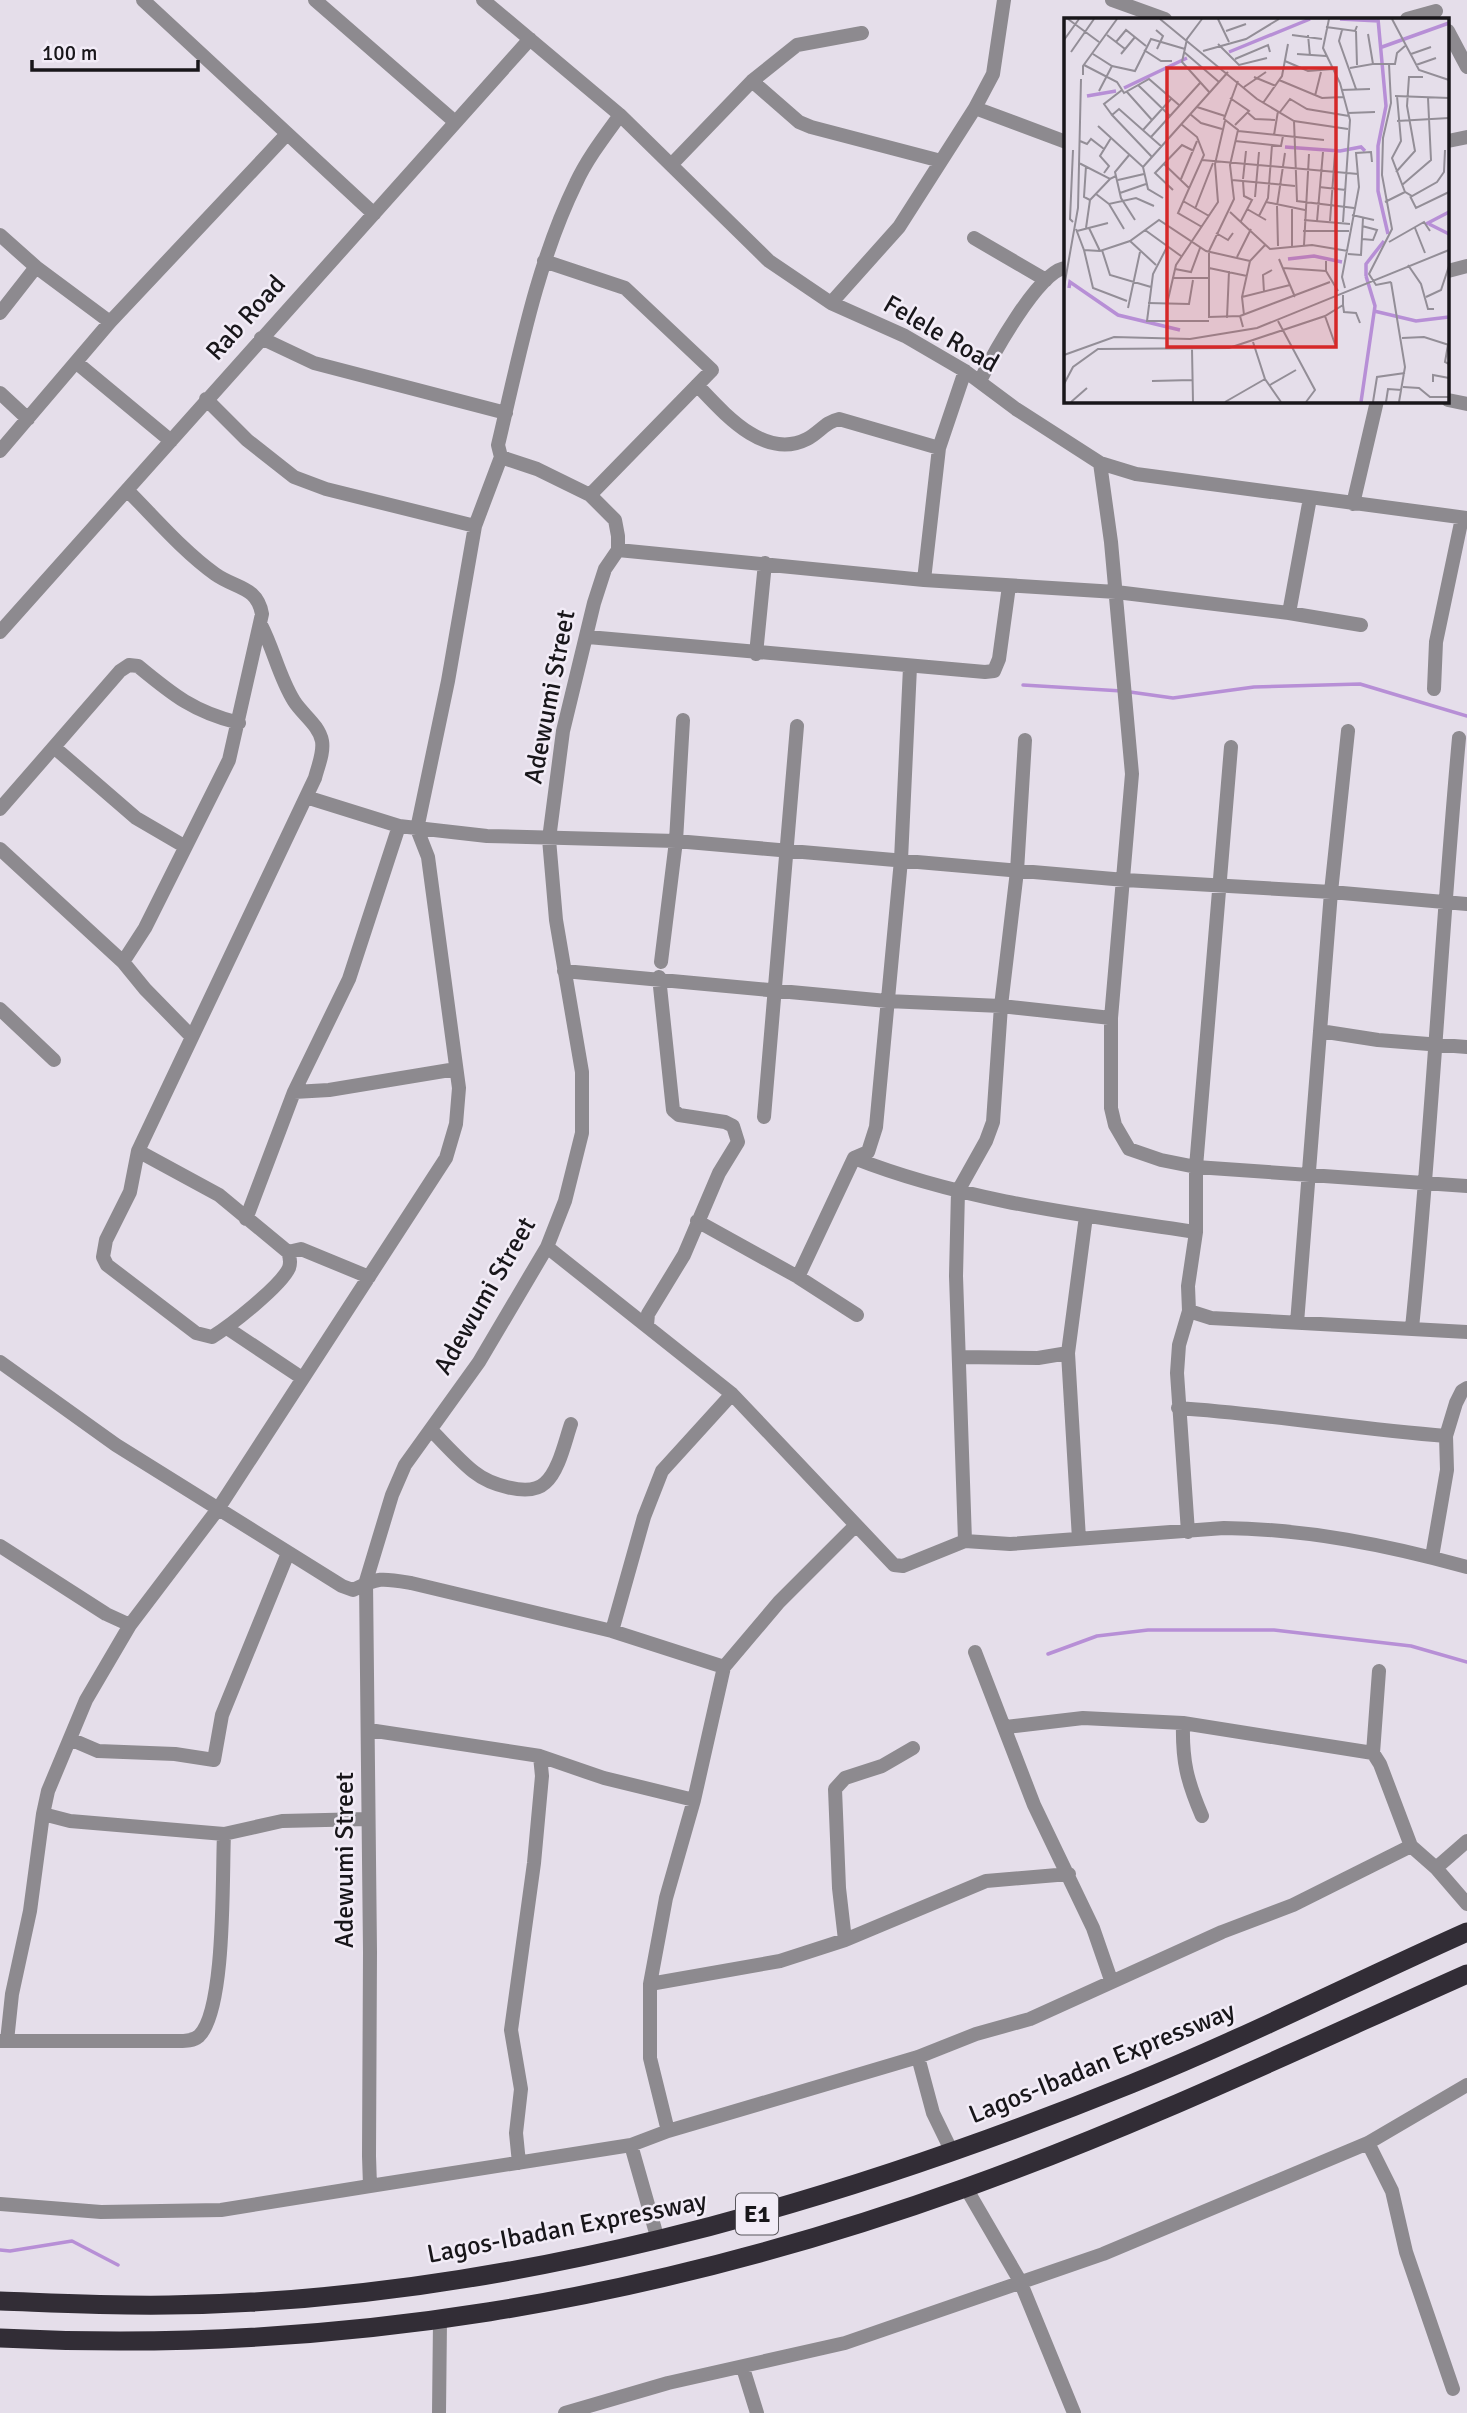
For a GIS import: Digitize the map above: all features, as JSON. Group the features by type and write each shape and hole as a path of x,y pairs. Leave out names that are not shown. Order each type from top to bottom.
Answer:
{"highway":[{"name":"Lagos-Ibadan Expressway","path":"0,2301 172,2305 244,2302 389,2288 529,2267 658,2241 783,2208 952,2152 1133,2083 1467,1932"},
{"name":"E1","path":"0,2339 85,2343 206,2342 440,2321 553,2303 783,2248 966,2188 1169,2107 1467,1974"}],"street":[{"path":"144,0 286,135 374,214"},
{"path":"315,0 454,121"},
{"name":"Felele Road","path":"483,0 620,115 769,261 831,303 905,336 965,371 1016,409 1100,463 1136,474 1464,518"},
{"path":"831,303 899,227 975,108 993,74 1004,0"},
{"path":"1112,0 1149,18"},
{"path":"1410,18 1436,10"},
{"path":"671,165 752,81 797,45 862,33"},
{"path":"1450,35 1467,67"},
{"name":"Rab Road","path":"0,632 530,39"},
{"path":"752,81 799,122 941,161"},
{"path":"975,108 1064,141"},
{"path":"224,1834 217,1995 206,2026 199,2035 191,2040 179,2041 4,2041 30,1911 48,1791 86,1700 130,1625 218,1508 446,1158 456,1124 460,1088 428,857 416,829 449,681 475,526 500,457 498,445 544,261 577,180 620,115"},
{"path":"0,451 78,363 110,322 286,135"},
{"path":"0,235 36,267 110,322"},
{"path":"974,238 1046,280"},
{"path":"544,261 612,282 638,297 712,370 590,495"},
{"path":"1450,270 1467,266"},
{"path":"0,313 36,267"},
{"path":"980,382 1009,328 1046,280 1064,267"},
{"path":"261,338 314,363 506,413"},
{"path":"78,363 171,441"},
{"path":"924,580 939,447 965,371"},
{"path":"697,385 730,418 760,439 790,442 806,440 829,421 839,419 939,447"},
{"path":"0,393 28,419"},
{"path":"206,399 247,440 294,477 326,489 475,526"},
{"path":"1353,504 1377,402"},
{"path":"500,457 537,469 590,495 615,520 618,550 924,580 1116,592 1289,613 1361,625"},
{"path":"1100,463 1116,592 1132,774 1125,880 1111,1018 1111,1108 1121,1137 1129,1149 1161,1160 1196,1167 1467,1185"},
{"path":"123,962 145,929 229,760 261,625 260,599 252,591 236,587 214,573 127,490"},
{"path":"1289,613 1310,498"},
{"path":"1434,688 1436,642 1464,518"},
{"name":"Adewumi Street","path":"370,2186 366,1581 392,1495 405,1465 479,1362 547,1247 565,1201 582,1133 584,1102 551,883 549,839 563,731 605,569 618,550"},
{"path":"756,654 765,563"},
{"path":"588,637 976,673 994,671 999,659 1009,586"},
{"path":"138,1152 219,1195 288,1251 291,1260 286,1272 227,1328 207,1338 196,1333 107,1265 103,1257 106,1240 130,1192 138,1152 315,778 323,751 322,738 282,682 272,647 261,625"},
{"path":"0,809 120,671 130,665 138,666 182,703 209,716 239,723"},
{"path":"798,1277 854,1158 868,1152 876,1127 901,860 909,667"},
{"path":"661,962 676,841 683,720"},
{"path":"764,1117 797,726"},
{"path":"1297,1323 1331,892 1348,731"},
{"path":"1412,1328 1427,1184 1444,901 1459,738"},
{"path":"965,1541 958,1357 958,1191 986,1141 993,1122 1001,1006 1017,871 1025,740"},
{"path":"1188,1532 1178,1408 1179,1345 1189,1311 1188,1286 1196,1232 1196,1167 1231,747"},
{"path":"55,748 136,818 184,846"},
{"path":"306,797 416,829 549,839 676,841 1125,880 1331,892 1467,904"},
{"path":"246,1219 294,1092 349,979 399,825"},
{"path":"0,849 123,962 191,1036"},
{"path":"564,971 659,977 887,1001 1001,1006 1111,1018"},
{"path":"646,1325 648,1314 684,1255 719,1173 738,1142 733,1126 725,1122 679,1115 673,1110 659,977"},
{"path":"0,1009 54,1060"},
{"path":"1320,1031 1467,1046"},
{"path":"294,1092 329,1090 456,1069"},
{"path":"854,1158 907,1179 958,1191 1086,1216 1196,1232"},
{"path":"1079,1539 1068,1353 1086,1216"},
{"path":"697,1221 798,1277 857,1315"},
{"path":"547,1247 732,1394 894,1565 903,1566 965,1541 1010,1544 1258,1528 1333,1536 1467,1567"},
{"path":"288,1251 301,1249 369,1278"},
{"path":"1189,1311 1211,1318 1467,1332"},
{"path":"227,1328 302,1378"},
{"path":"958,1357 1038,1358 1068,1353"},
{"path":"0,1362 116,1445 342,1587 353,1590 366,1581 385,1579 411,1583 612,1631 724,1667"},
{"path":"1432,1558 1447,1470 1446,1436 1456,1403 1462,1391 1467,1388"},
{"path":"612,1631 644,1517 662,1471 732,1394"},
{"path":"1178,1408 1255,1413 1343,1428 1446,1436"},
{"path":"431,1430 476,1474 506,1486 531,1490 543,1485 550,1477 571,1424"},
{"path":"668,2132 650,2058 650,1984 666,1898 694,1800 724,1667 779,1602 856,1525"},
{"path":"1,1550 106,1614 130,1625"},
{"path":"70,1739 98,1751 162,1753 214,1760 222,1715 288,1553"},
{"path":"975,1653 1006,1727 1034,1805 1069,1874 1111,1980"},
{"path":"1380,1671 1373,1752 1411,1846 1436,1868 1467,1904"},
{"path":"1006,1727 1083,1718 1182,1723 1373,1752"},
{"path":"1182,1723 1182,1759 1187,1780 1202,1816"},
{"path":"369,1730 540,1756 604,1778 694,1800"},
{"path":"845,1940 839,1888 835,1790 845,1778 882,1766 913,1748"},
{"path":"519,2163 516,2133 521,2089 511,2030 534,1863 542,1776 540,1756"},
{"path":"43,1814 70,1821 224,1834 282,1821 368,1819"},
{"path":"1436,1868 1467,1841"},
{"path":"0,2204 101,2212 221,2210 631,2145 918,2057 976,2034 1030,2019 1111,1980 1293,1905 1411,1846"},
{"path":"650,1984 780,1961 845,1940 986,1881 1069,1874"},
{"path":"918,2057 933,2113 952,2152"},
{"path":"565,2413 668,2383 845,2343 1103,2254 1368,2143 1467,2085"},
{"path":"1368,2143 1392,2191 1406,2252 1453,2389"},
{"path":"631,2145 658,2241"},
{"path":"966,2188 1020,2281 1074,2413"},
{"path":"439,2413 440,2321"},
{"path":"743,2368 757,2413"}],"waterway":[{"path":"1130,692 1173,698 1254,687 1360,684 1467,716"},
{"path":"1023,685 1122,691"},
{"path":"1048,1654 1097,1636 1148,1630 1274,1630 1411,1646 1467,1662"},
{"path":"0,2250 10,2251 72,2241 118,2265"}]}
